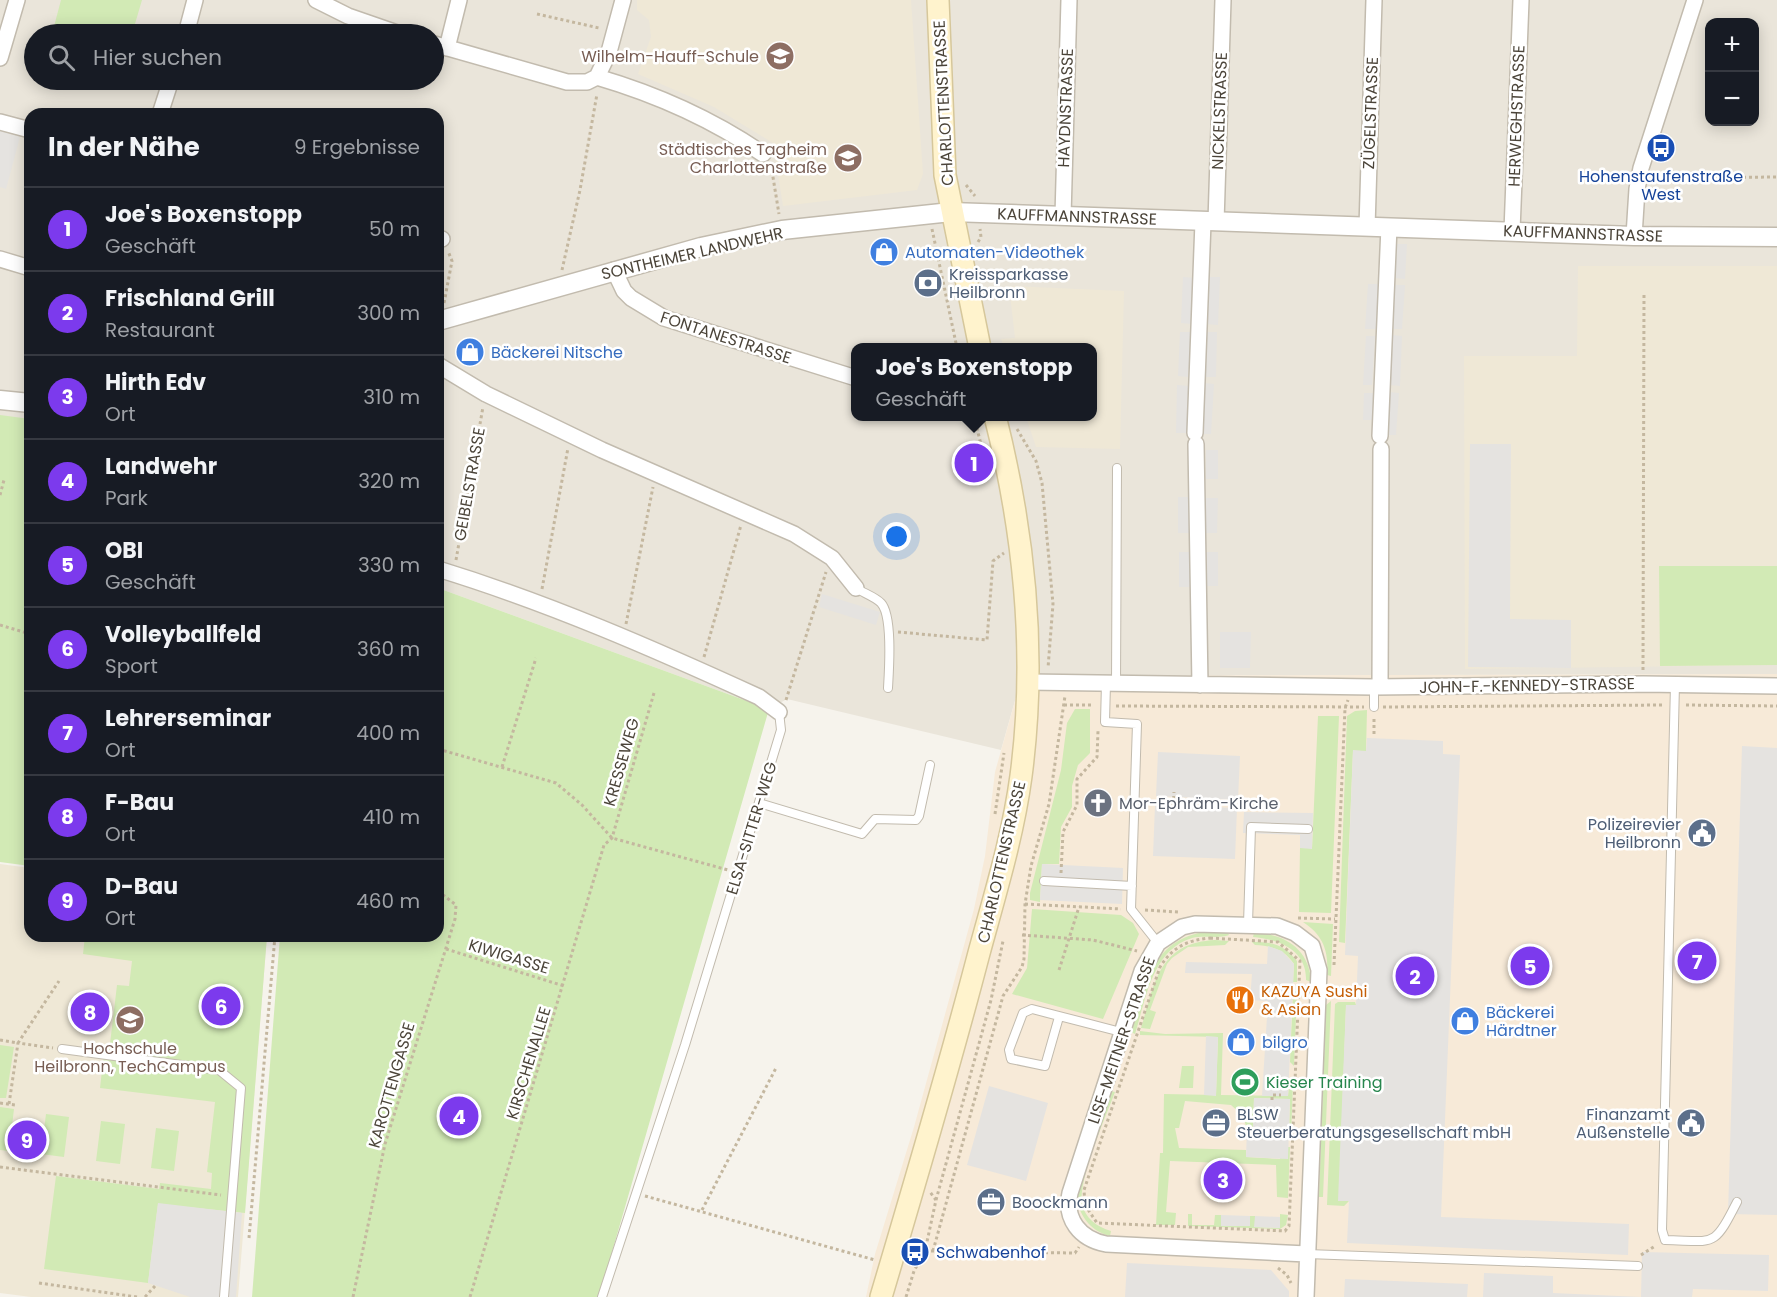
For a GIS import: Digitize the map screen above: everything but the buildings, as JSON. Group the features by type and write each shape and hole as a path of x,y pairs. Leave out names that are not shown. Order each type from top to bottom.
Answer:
{"main road":[{"name":"CHARLOTTENSTRASSE","path":"938,0 942,143 951,212 979,343"},
{"name":"CHARLOTTENSTRASSE","path":"881,1297 880,1262 917,1174 1006,850 1037,682 1013,553 1012,487 996,421"}],"street":[{"path":"0,58 17,0"},
{"path":"189,24 195,0"},
{"path":"316,0 348,16 371,24"},
{"path":"444,36 459,0"},
{"path":"444,47 567,82 582,83 597,77 604,65 623,0"},
{"name":"HAYDNSTRASSE","path":"1063,216 1069,0"},
{"name":"NICKELSTRASSE","path":"1210,222 1223,0"},
{"name":"ZÜGELSTRASSE","path":"1367,227 1374,0"},
{"name":"HERWEGHSTRASSE","path":"1512,231 1521,0"},
{"path":"1634,236 1639,178 1695,0"},
{"path":"597,77 674,105 744,141 763,154"},
{"path":"162,108 168,90"},
{"path":"0,122 24,128"},
{"name":"SONTHEIMER LANDWEHR","path":"444,312 701,247 782,230 951,212"},
{"name":"KAUFFMANNSTRASSE","path":"951,212 1634,236 1777,237"},
{"path":"1200,685 1196,438 1210,222"},
{"path":"1377,687 1381,443 1389,227"},
{"path":"0,259 24,266"},
{"name":"FONTANESTRASSE","path":"614,270 624,291 631,298 664,318 851,377"},
{"path":"444,369 486,394 571,435 794,534 832,558 856,588"},
{"path":"0,400 24,402"},
{"path":"444,571 540,603 624,636 769,702 779,712"},
{"name":"JOHN-F.-KENNEDY-STRASSE","path":"1037,682 1377,687 1643,684 1777,687"},
{"name":"LISE-MEITNER-STRASSE","path":"1085,1237 1070,1215 1068,1200 1129,1035 1154,948 1172,932 1188,925 1207,923 1277,926 1305,939 1316,956 1319,970 1307,1254 1299,1294"},
{"path":"1085,1237 1099,1243 1121,1245 1307,1254"}],"lane":[{"path":"1117,468 1111,683 1102,705 1105,722 1137,724 1131,909 1154,948"},
{"path":"856,588 881,603 885,609 888,631 888,688"},
{"path":"1675,684 1662,1230 1665,1240 1707,1242 1720,1234 1737,1202"},
{"path":"1374,707 1377,687"},
{"name":"ELSA-SITTER-WEG","path":"602,1297 634,1193 685,1045 759,803 781,730 779,712"},
{"path":"759,803 862,834 875,819 916,820 919,816 930,765"},
{"path":"1248,924 1251,827 1308,829"},
{"path":"1044,881 1132,886"},
{"path":"1059,1017 1045,1066 1011,1059 1009,1050 1023,1013 1032,1009 1129,1035"},
{"path":"62,1049 219,1070 241,1088 230,1196 224,1297"},
{"path":"1307,1254 1638,1266"}],"path":[{"path":"537,14 615,32"},
{"path":"565,252 597,102 597,77"},
{"path":"763,154 770,162 782,230"},
{"path":"1639,178 1777,177"},
{"path":"930,214 956,343"},
{"path":"444,246 452,261 444,299"},
{"path":"1643,684 1644,295"},
{"name":"GEIBELSTRASSE","path":"453,574 486,394"},
{"path":"975,421 986,462"},
{"path":"1015,425 1036,461 1042,483 1053,604 1037,682"},
{"path":"540,603 571,435"},
{"path":"624,636 655,473"},
{"path":"0,495 4,480"},
{"path":"700,671 745,512"},
{"path":"1001,542 1013,553"},
{"path":"1004,565 1013,553"},
{"path":"888,631 987,640 993,561 1013,553"},
{"path":"779,712 787,698 821,582 832,558"},
{"path":"0,625 24,631"},
{"path":"502,767 536,658"},
{"path":"933,1251 1004,996 1022,967 1022,935 1031,866 1049,804 1064,705 1065,682"},
{"path":"1334,965 1345,708 1355,686"},
{"name":"KRESSEWEG","path":"612,838 654,693"},
{"path":"1064,705 1345,708 1777,706"},
{"path":"1061,882 1064,832 1077,805 1077,779 1097,757 1102,705"},
{"path":"1374,707 1374,734"},
{"path":"994,820 1000,768 1006,744"},
{"path":"444,751 556,783 582,805 612,838 737,873"},
{"path":"1173,812 1174,792"},
{"name":"KIRSCHENALLEE","path":"470,1297 564,986 604,844 612,838"},
{"name":"KAROTTENGASSE","path":"353,1297 385,1144 413,1048 446,949 456,905 444,896"},
{"path":"1059,970 1078,907"},
{"path":"1022,935 1069,937 1154,948"},
{"path":"1210,938 1267,940 1283,945 1300,961 1291,1216 1289,1226 1285,1231 1097,1224 1090,1216 1084,1205 1084,1190 1129,1035 1160,966 1167,955 1187,942 1210,938"},
{"path":"249,1238 274,942"},
{"name":"KIWIGASSE","path":"446,949 564,986"},
{"path":"9,1104 18,1043 59,981"},
{"path":"0,1040 62,1049"},
{"path":"702,1210 776,1068"},
{"path":"1272,1100 1272,1095 1281,1095"},
{"path":"0,1103 15,1105"},
{"path":"0,1167 230,1196"},
{"path":"906,1297 914,1271 925,1251 936,1200 917,1174"},
{"path":"634,1193 702,1210 880,1262"},
{"path":"925,1251 1075,1253 1085,1237"},
{"path":"1638,1266 1642,1254 1665,1240"},
{"path":"1269,1251 1268,1264 1287,1275 1299,1294"},
{"path":"39,1283 137,1297"},
{"path":"146,1297 155,1286"}],"shaded area":[{"path":"0,0 1777,0 1777,674 1022,676 1001,750 787,699 769,709 444,590 444,108 24,108 24,452 0,444"},
{"name":"Wilhelm-Hauff-Schule","path":"637,0 911,0 923,174 917,190 783,206 773,143 714,107 638,74 651,37 649,20 637,10"},
{"path":"0,131 20,137 6,189 0,187"},
{"path":"1396,244 1407,244 1405,279 1394,278"},
{"path":"1578,266 1777,266 1777,665 1465,669 1464,356 1577,356"},
{"path":"1183,277 1194,278 1191,324 1181,323"},
{"path":"1209,277 1220,277 1218,325 1207,324"},
{"path":"1368,284 1379,284 1376,329 1365,329"},
{"path":"1394,285 1405,285 1402,329 1392,329"},
{"path":"1009,286 1124,291 1120,449 1036,447 1027,421 1097,421 1097,343 1002,343 1001,339 1015,338"},
{"path":"1180,332 1191,332 1188,377 1178,376"},
{"path":"1206,332 1217,332 1216,377 1204,377"},
{"path":"1391,335 1402,336 1400,386 1390,385"},
{"path":"1366,336 1375,336 1372,385 1363,385"},
{"path":"1204,383 1214,384 1211,434 1201,434"},
{"path":"1177,385 1188,386 1187,433 1176,433"},
{"path":"1388,392 1399,393 1396,435 1385,435"},
{"path":"1364,393 1373,393 1373,420 1363,420"},
{"path":"1470,444 1511,444 1510,619 1571,620 1571,668 1468,667"},
{"path":"1206,450 1218,450 1218,479 1206,479"},
{"path":"1178,497 1191,497 1191,533 1178,533"},
{"path":"1206,498 1218,498 1217,533 1205,533"},
{"path":"1179,552 1191,552 1190,587 1179,587"},
{"path":"1205,552 1218,552 1218,586 1205,586"},
{"path":"822,594 880,612 876,625 819,607"},
{"path":"1220,632 1251,632 1250,668 1220,668"},
{"path":"1777,674 1777,1297 866,1297 875,1254 914,1127 974,909 985,856 995,772 1022,676"},
{"path":"1367,738 1443,741 1443,754 1460,755 1441,1217 1629,1224 1628,1255 1347,1243 1349,1201 1338,1201 1346,1005 1356,1005 1358,956 1345,955 1353,750 1366,751"},
{"path":"1742,746 1777,748 1777,1215 1728,1214"},
{"path":"1158,752 1240,756 1238,800 1156,796"},
{"path":"1155,805 1237,808 1235,859 1153,856"},
{"path":"1244,812 1313,813 1312,849 1300,848 1300,835 1243,833"},
{"name":"Hochschule Heilbronn, TechCampus","path":"0,864 24,867 24,942 267,942 238,1297 31,1297 0,1293"},
{"path":"1042,864 1123,868 1122,904 1040,900"},
{"path":"1268,946 1282,951 1294,964 1288,1096 1262,1096 1268,1001 1250,1000 1252,974 1185,973 1186,962 1267,964"},
{"path":"1206,1036 1218,1037 1216,1096 1204,1095"},
{"path":"989,1086 1048,1103 1026,1181 967,1165"},
{"path":"1254,1098 1290,1099 1288,1159 1246,1157 1247,1129 1253,1129"},
{"path":"158,1203 242,1213 236,1297 190,1297 148,1283"},
{"path":"1221,1215 1250,1216 1250,1226 1221,1226"},
{"path":"1255,1216 1280,1217 1280,1228 1254,1227"},
{"path":"1642,1252 1769,1255 1768,1291 1693,1289 1692,1297 1641,1297"},
{"path":"1127,1263 1271,1270 1289,1291 1289,1297 1125,1297"},
{"path":"1484,1273 1553,1276 1553,1293 1641,1297 1483,1297"},
{"path":"1345,1279 1468,1284 1467,1297 1344,1297"}],"green space":[{"path":"61,0 142,0 135,24 55,24"},
{"path":"0,415 24,418 24,865 0,862"},
{"path":"1659,566 1777,566 1777,665 1660,666"},
{"path":"444,590 769,709 599,1297 252,1297 280,942 444,942"},
{"path":"1075,709 1090,709 1090,753 1078,765 1072,786 1072,807 1061,827 1059,864 1042,864 1040,902 1030,900 1061,770 1067,723"},
{"path":"1367,710 1366,751 1353,751 1345,943 1339,942 1347,716 1355,711"},
{"path":"1318,716 1339,716 1331,913 1299,912 1300,848 1312,848"},
{"path":"1032,909 1121,915 1133,923 1139,934 1103,1019 1012,994 1027,968"},
{"path":"1303,922 1333,924 1331,976 1327,975 1326,951 1320,938"},
{"path":"1212,931 1227,932 1229,935 1192,938 1179,944 1159,964 1147,991 1135,1034 1131,1032 1141,996 1154,965 1176,942 1192,935"},
{"path":"1254,933 1275,936 1293,945 1306,960 1311,982 1306,980 1302,961 1296,954 1272,940 1253,937"},
{"path":"1215,940 1229,941 1225,945 1188,947 1172,958 1167,964 1150,1010 1156,1012 1150,1029 1141,1028 1156,981 1170,957 1181,949 1196,943"},
{"path":"84,942 267,942 245,1213 158,1204 148,1283 44,1269 56,1176 159,1189 160,1183 211,1189 212,1173 207,1172 215,1102 100,1088 105,1044 110,1044 117,985 129,986 132,961 83,954"},
{"path":"1252,942 1272,944 1287,951 1297,961 1297,982 1293,982 1294,964 1286,955 1277,949 1255,945"},
{"path":"1293,991 1297,991 1294,1066 1290,1062"},
{"path":"1331,1001 1323,1197 1319,1197 1326,1005"},
{"path":"1355,1002 1356,1005 1346,1006 1339,1201 1349,1201 1344,1206 1327,1205 1335,1004"},
{"path":"1140,1031 1165,1034 1223,1033 1221,1095 1288,1096 1289,1086 1293,1084 1291,1135 1289,1135 1290,1099 1254,1098 1253,1129 1247,1129 1243,1116 1231,1105 1185,1101 1179,1128 1175,1128 1179,1148 1246,1150 1246,1157 1280,1159 1281,1147 1290,1147 1288,1198 1277,1197 1276,1165 1170,1161 1166,1212 1176,1213 1175,1225 1156,1225 1160,1153 1163,1153 1164,1094 1216,1095 1218,1037 1140,1035"},
{"path":"0,1045 14,1047 6,1098 0,1098"},
{"path":"1182,1066 1194,1066 1193,1088 1179,1088"},
{"path":"1110,1091 1115,1092 1084,1180 1082,1204 1089,1218 1111,1231 1110,1236 1096,1230 1082,1215 1077,1193"},
{"path":"0,1107 14,1109 9,1151 0,1150"},
{"path":"46,1114 69,1117 64,1157 41,1154"},
{"path":"101,1121 125,1124 120,1164 96,1161"},
{"path":"156,1128 179,1131 174,1171 151,1168"},
{"path":"1188,1214 1192,1214 1192,1225 1214,1225 1215,1215 1221,1215 1221,1225 1250,1226 1250,1216 1255,1216 1255,1227 1280,1228 1280,1214 1288,1215 1286,1225 1280,1229 1188,1226"}],"place":[{"name":"Wilhelm-Hauff-Schule","path":"780,56"},
{"name":"Hohenstaufenstraße West","path":"1661,148"},
{"name":"Städtisches Tagheim Charlottenstraße","path":"848,158"},
{"name":"Automaten-Videothek","path":"884,252"},
{"name":"Kreissparkasse Heilbronn","path":"928,283"},
{"name":"Bäckerei Nitsche","path":"470,352"},
{"name":"Joe's Boxenstopp","path":"974,463"},
{"name":"Mor-Ephräm-Kirche","path":"1098,803"},
{"name":"Polizeirevier Heilbronn","path":"1702,833"},
{"name":"Lehrerseminar","path":"1697,961"},
{"name":"OBI","path":"1530,966"},
{"name":"Frischland Grill","path":"1415,976"},
{"name":"KAZUYA Sushi & Asian","path":"1240,1000"},
{"name":"Volleyballfeld","path":"221,1006"},
{"name":"F-Bau","path":"90,1012"},
{"name":"Hochschule Heilbronn, TechCampus","path":"130,1020"},
{"name":"Bäckerei Härdtner","path":"1465,1021"},
{"name":"bilgro","path":"1241,1042"},
{"name":"Kieser Training","path":"1245,1082"},
{"name":"Landwehr","path":"459,1116"},
{"name":"BLSW Steuerberatungsgesellschaft mbH","path":"1216,1123"},
{"name":"Finanzamt Außenstelle","path":"1691,1123"},
{"name":"D-Bau","path":"27,1140"},
{"name":"Hirth Edv","path":"1223,1180"},
{"name":"Boockmann","path":"991,1202"},
{"name":"Schwabenhof","path":"915,1252"}]}
